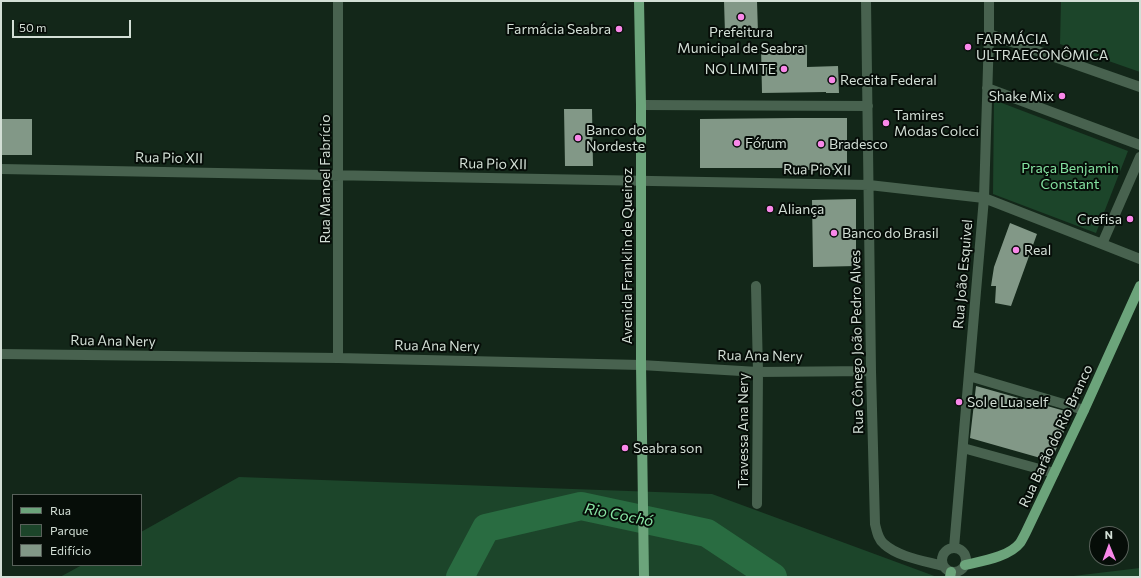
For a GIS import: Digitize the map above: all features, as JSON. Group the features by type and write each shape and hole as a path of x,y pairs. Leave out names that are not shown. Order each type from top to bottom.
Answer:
{"main road":[{"name":"Avenida Franklin de Queiroz","path":"639,1 644,577"},
{"name":"Rua Barão do Rio Branco","path":"965,565 998,556 1010,551 1020,544 1084,410 1140,286"}],"street":[{"name":"Rua Manoel Fabrício","path":"338,1 338,358"},
{"name":"Rua Cônego João Pedro Alves","path":"866,1 871,371 875,524 877,534 883,543 893,550 948,571"},
{"name":"Rua João Esquivel","path":"954,548 984,198 989,1"},
{"path":"989,34 1140,87"},
{"path":"987,88 1140,145"},
{"path":"641,105 868,106"},
{"path":"1102,244 1140,157"},
{"name":"Rua Pio XII","path":"1,169 869,185 984,198"},
{"path":"984,198 1140,260"},
{"name":"Travessa Ana Nery","path":"756,286 758,372 756,504"},
{"name":"Rua Ana Nery","path":"1,354 338,358 641,365 758,372 871,371"},
{"path":"969,376 1084,410"},
{"path":"963,448 1054,473"},
{"path":"954,548 958,549 964,554 966,561 965,565 957,572 948,571 942,562 944,554 950,549 954,548"}],"green space":[{"path":"1061,1 1140,1 1140,72 1060,44"},
{"name":"Praça Benjamin Constant","path":"994,100 1128,151 1096,233 993,194"},
{"path":"239,477 712,494 937,577 60,577 80,566 142,566 142,531"},
{"path":"1140,568 1140,577 1065,577"}],"building":[{"name":"Prefeitura Municipal de Seabra","path":"724,1 757,1 758,33 725,34"},
{"name":"NO LIMITE","path":"807,45 807,67 838,66 839,93 762,93 761,46"},
{"name":"Banco do Nordeste","path":"564,109 592,109 593,166 565,166"},
{"path":"847,118 847,170 795,170 795,168 700,168 700,119"},
{"path":"1,119 32,119 32,155 1,155"},
{"name":"Banco do Brasil","path":"856,199 856,266 813,267 812,200"},
{"name":"Real","path":"1010,223 1037,234 1011,306 995,303 996,286 991,286 994,267"},
{"path":"976,386 1072,413 1051,461 970,438"}],"waterway":[{"name":"Rio Cochó","path":"460,577 486,528 581,506 707,533 773,577"}],"place":[{"name":"Prefeitura Municipal de Seabra","path":"741,17"},
{"name":"Farmácia Seabra","path":"619,29"},
{"name":"FARMÁCIA ULTRAECONÔMICA","path":"968,47"},
{"name":"NO LIMITE","path":"784,69"},
{"name":"Receita Federal","path":"832,80"},
{"name":"Shake Mix","path":"1062,96"},
{"name":"Tamires Modas Colcci","path":"886,123"},
{"name":"Banco do Nordeste","path":"578,138"},
{"name":"Fórum","path":"737,143"},
{"name":"Bradesco","path":"821,144"},
{"name":"Aliança","path":"770,209"},
{"name":"Crefisa","path":"1130,219"},
{"name":"Banco do Brasil","path":"834,233"},
{"name":"Real","path":"1016,250"},
{"name":"Sol e Lua self","path":"959,402"},
{"name":"Seabra son","path":"625,448"}]}
